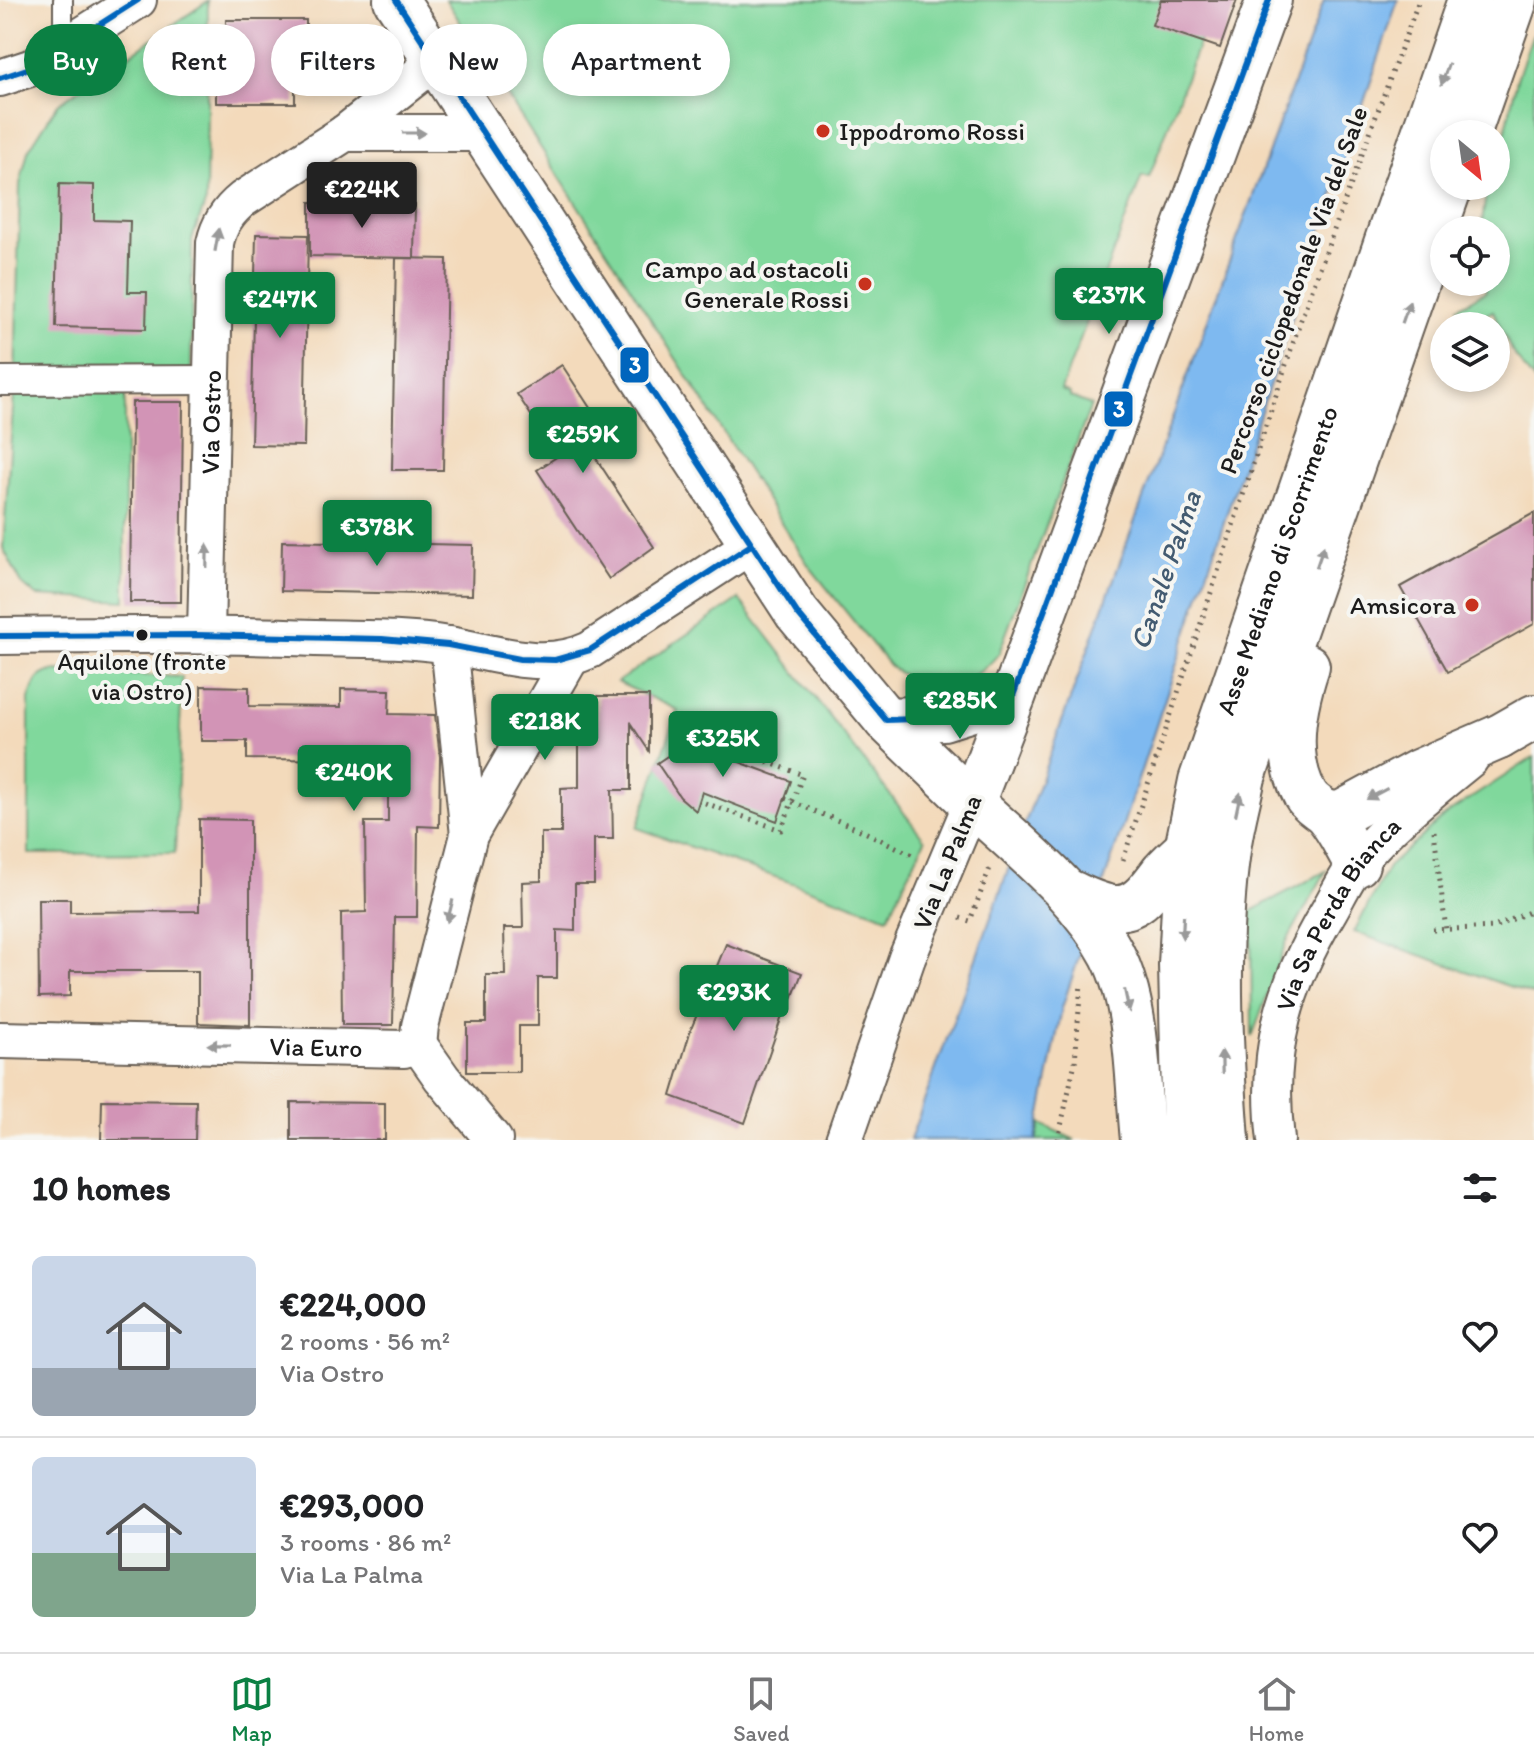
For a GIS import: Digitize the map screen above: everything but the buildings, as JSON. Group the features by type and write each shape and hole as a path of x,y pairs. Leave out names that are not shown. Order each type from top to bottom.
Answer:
{"main road":[{"path":"396,0 420,37"},
{"name":"Via La Palma","path":"985,815 1013,696 1269,0"},
{"name":"Asse Mediano di Scorrimento","path":"1185,1140 1181,965 1187,849 1201,781 1470,0"},
{"path":"1473,120 1515,0"},
{"path":"459,96 797,613 886,720 985,815 1096,899 1116,908 1137,901 1187,849"},
{"name":"Asse Mediano di Scorrimento","path":"1227,1140 1222,1073 1222,946 1228,849 1243,777 1445,200"},
{"path":"1299,615 1313,645 1297,695 1293,744 1303,792 1311,804 1327,814 1357,864"},
{"path":"886,720 943,718 1013,696"},
{"path":"1327,814 1342,813 1418,772 1516,727"},
{"path":"1096,899 1132,1024 1143,1140"}],"street":[{"path":"100,24 138,0"},
{"path":"0,78 24,70"},
{"name":"Via Ostro","path":"206,634 215,243 218,230 233,207 243,199 345,133 420,74"},
{"path":"345,133 483,133"},
{"path":"0,381 212,380"},
{"path":"0,636 206,634 409,640 514,658 570,659 590,650 751,545"},
{"path":"449,645 469,835"},
{"path":"494,1140 418,1044 420,1026 469,835 570,659"},
{"name":"Via Sa Perda Bianca","path":"1276,1140 1272,1064 1287,995 1313,937 1357,864 1397,820 1516,727"},
{"name":"Via La Palma","path":"844,1140 907,958 943,870 985,815"},
{"name":"Via Euro","path":"0,1040 404,1049 418,1044"}],"lane":[{"path":"63,0 63,24"}],"path":[{"name":"Percorso ciclopedonale Via del Sale","path":"1096,899 1300,322 1419,0"},
{"path":"705,803 781,830 793,802 803,775 727,747"},
{"path":"785,799 856,828 943,870"},
{"path":"1433,826 1446,930"},
{"path":"1433,930 1494,927 1534,910"},
{"path":"1058,1140 1075,1062 1081,981"}],"green space":[{"name":"Campo ad ostacoli Generale Rossi","path":"446,0 1215,0 1149,178 1142,176 1061,390 1091,405 999,653 988,665 961,681 932,685 903,675 889,665 809,566 508,96 527,96 527,24 461,24"},
{"path":"208,1 208,24 175,24"},
{"path":"1534,30 1534,381 1510,348 1510,312 1461,312 1458,307 1477,296 1510,296 1510,216 1483,216 1485,200 1510,200 1508,120 1517,79"},
{"path":"143,46 143,96 207,96 206,201 192,239 191,380 125,381 125,601 37,596 22,584 3,548 15,381 20,184 28,151 58,104 70,96 127,96 127,57"},
{"path":"739,599 925,840 888,917 637,828 678,710 617,682"},
{"path":"53,671 182,677 175,853 29,854 29,699 37,680"},
{"path":"1534,757 1534,995 1354,932 1388,867 1445,815"},
{"path":"1326,871 1287,941 1252,1037 1251,911"},
{"path":"1041,1124 1075,1140 1036,1140"}],"water":[{"name":"Canale Palma","path":"1324,0 1398,0 1062,1008 1036,1140 910,1140"}],"transit line":[{"name":"3","path":"0,78 33,67 138,0"},
{"name":"3","path":"396,0 797,613 886,720 943,718 1013,696 1269,0"},
{"name":"3","path":"0,636 197,635 382,639 448,645 520,659 555,660 590,650 751,545"}],"place":[{"name":"Ippodromo Rossi","path":"823,131"},
{"name":"Campo ad ostacoli Generale Rossi","path":"865,284"},
{"name":"Amsicora","path":"1472,605"},
{"name":"Aquilone (fronte via Ostro)","path":"142,635"}]}
